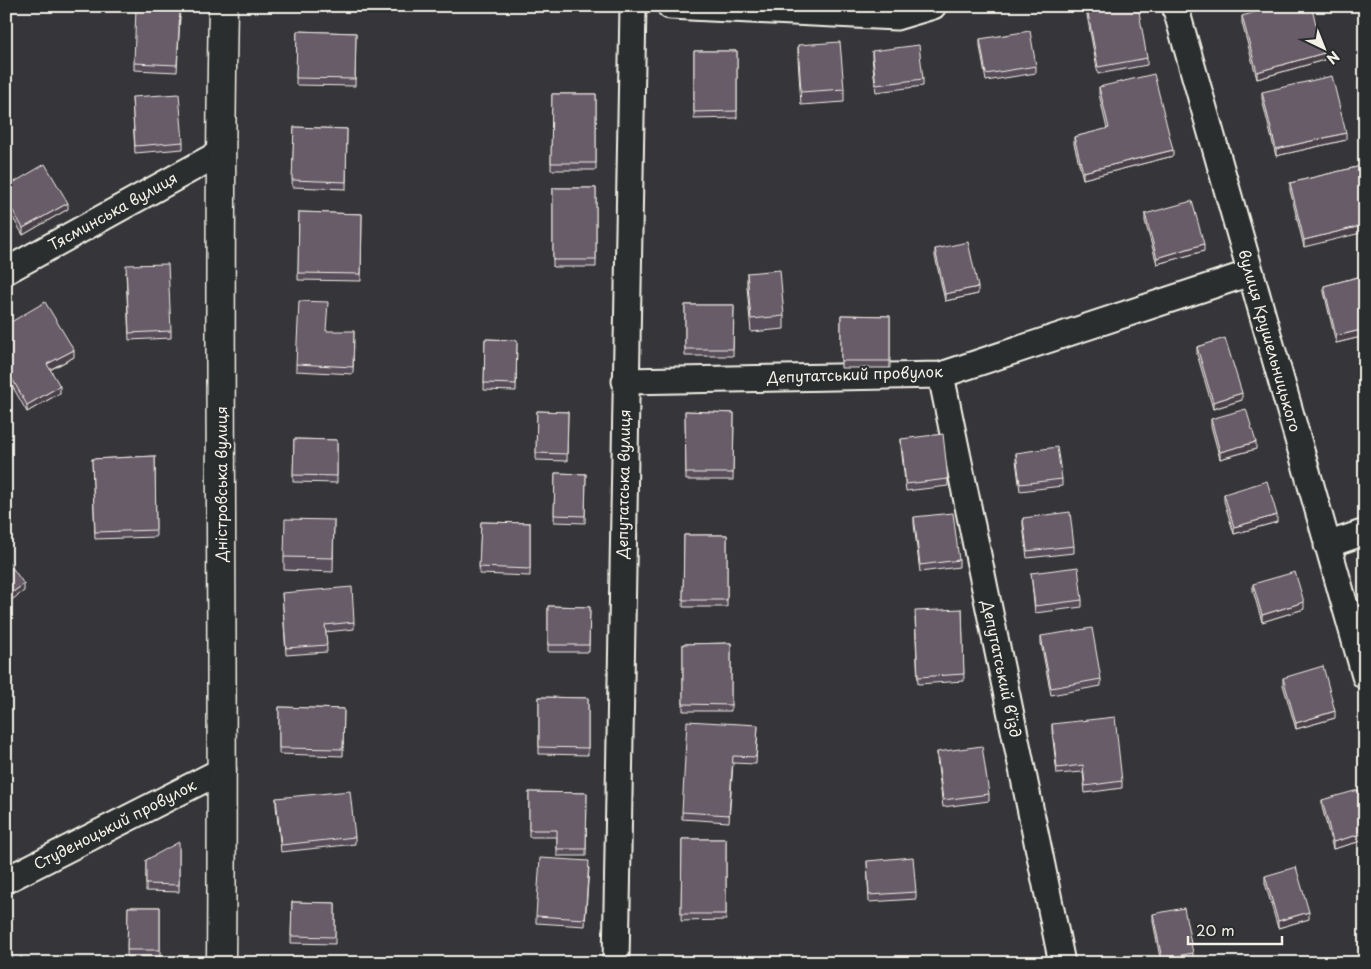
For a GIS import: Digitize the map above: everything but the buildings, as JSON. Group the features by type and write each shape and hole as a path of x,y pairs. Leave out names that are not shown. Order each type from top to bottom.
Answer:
{"street":[{"name":"Дністровська вулиця","path":"221,963 223,770 220,153 223,6"},
{"name":"Депутатська вулиця","path":"616,963 633,6"},
{"path":"670,6 896,17 933,6"},
{"name":"вулиця Крушельницького","path":"1175,6 1365,676"},
{"name":"Тясминська вулиця","path":"6,271 220,153"},
{"name":"Депутатський провулок","path":"625,380 941,375 1250,274"},
{"name":"Депутатський в’їзд","path":"941,375 1062,963"},
{"path":"1327,545 1365,532"},
{"name":"Студеноцький провулок","path":"6,880 223,770"}]}
